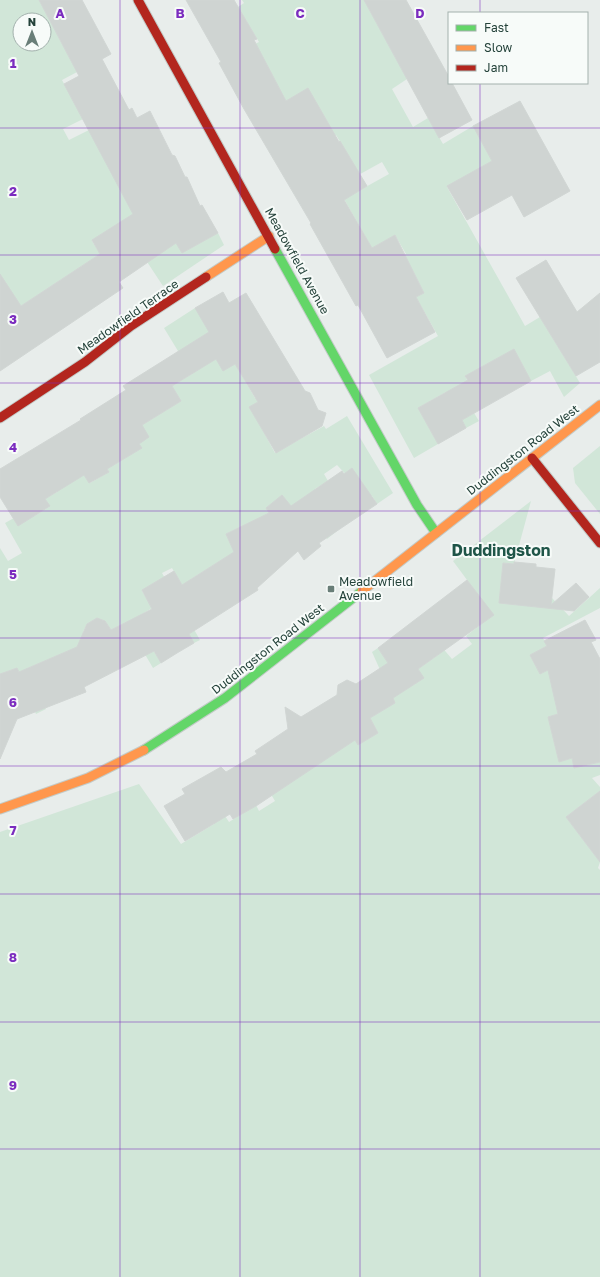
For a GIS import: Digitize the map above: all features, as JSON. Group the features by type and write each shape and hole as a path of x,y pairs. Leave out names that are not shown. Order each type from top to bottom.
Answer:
{"street":[{"name":"Meadowfield Avenue","path":"138,0 270,236 417,505 436,533"},
{"name":"Meadowfield Terrace","path":"0,418 85,362 131,326 270,236"},
{"name":"Duddingston Road West","path":"0,809 85,779 143,751 225,698 600,405"},
{"path":"532,458 600,543"}],"green space":[{"path":"0,0 39,0 45,12 12,12 12,52 52,52 52,25 69,57 94,63 62,80 83,119 63,129 69,140 89,130 124,196 174,238 182,253 218,233 224,245 163,286 130,236 103,233 92,241 100,254 21,306 0,288"},
{"path":"242,0 364,0 407,79 392,89 413,127 428,118 443,144 473,126 492,161 447,187 525,326 540,317 580,383 564,397 550,371 531,381 514,350 465,376 482,408 474,413 479,421 466,428 446,392 418,408 438,444 414,458 369,375 438,336 416,297 424,293 413,271 381,268 406,254 395,235 372,248 344,199 389,174 382,162 353,178 354,165 336,135 307,151 328,123 308,89 283,103 280,90 263,58 238,53 259,42 238,7 244,3"},
{"path":"195,308 231,345 265,325 269,331 218,361 235,364 255,398 295,375 298,379 250,407 275,453 324,426 326,429 347,416 393,493 377,504 372,496 369,499 337,465 324,474 328,481 315,489 342,527 327,539 308,502 295,512 282,496 266,508 273,518 252,551 240,527 226,534 236,554 220,561 191,579 188,595 172,568 162,573 200,640 194,643 157,581 142,591 152,608 134,619 161,663 153,668 126,622 111,630 105,621 97,618 87,624 83,632 88,642 77,672 68,651 28,668 46,709 36,714 17,668 0,674 0,548 8,561 22,553 5,523 30,509 34,516 49,507 45,499 57,492 54,487 82,471 90,483 109,472 105,465 114,465 141,448 139,444 142,425 181,401 172,386 192,374 164,328"},
{"path":"600,446 600,514 575,483 573,468"},
{"path":"531,501 514,564 503,563 499,603 541,607 552,598 569,616 600,588 600,608 543,638 547,646 530,655 540,674 550,669 558,714 548,717 559,762 572,758 574,768 600,762 600,775 592,778 600,787 600,791 566,817 600,862 598,868 600,870 600,1277 0,1277 0,832 139,784 181,844 214,824 205,808 215,801 229,822 256,805 259,811 275,801 263,781 349,731 358,745 378,733 370,718 395,703 372,652 378,648 400,681 406,678 412,686 423,678 418,669 438,655 434,649 440,645 452,659 472,644 466,636 493,615 453,561"}],"building":[{"path":"39,0 82,0 111,54 102,59 129,110 132,108 137,118 150,111 172,155 175,156 185,177 187,177 200,206 202,205 218,233 182,253 176,243 119,282 123,288 0,371 0,274 21,306 100,254 92,240 133,214 64,84 79,76 52,25 52,12 45,12"},
{"path":"186,0 234,0 257,39 254,40 286,101 308,88 339,142 340,141 367,186 344,200 372,248 395,235 424,293 416,297 435,332 387,358 358,305 356,306 310,224 311,223 244,109 219,63 221,62"},
{"path":"364,0 406,0 448,75 448,84 453,84 472,120 439,138"},
{"path":"520,101 570,191 524,217 512,195 467,220 447,186 492,161 473,126"},
{"path":"546,260 577,312 600,293 600,362 576,376 516,278"},
{"path":"223,292 229,303 246,293 305,391 310,393 318,410 326,413 322,426 276,453 249,407 258,402 235,364 223,371 216,359 172,386 181,401 142,425 149,437 139,444 142,448 107,469 109,472 89,483 84,475 45,499 50,506 18,526 0,497 0,469 81,420 80,419 126,390 123,386 209,332 195,308"},
{"path":"514,349 531,381 462,420 466,428 438,444 418,408 468,380 465,376"},
{"path":"352,468 377,504 319,543 321,546 304,560 298,551 257,588 258,590 189,634 194,643 161,663 154,651 84,687 86,692 17,719 0,759 0,674 17,668 19,672 77,647 87,624 97,618 105,621 111,630 152,609 142,590 174,571 182,585 234,552 226,534 269,513 266,508 282,495 291,506 342,471 344,474"},
{"path":"514,562 536,564 536,567 555,569 551,605 576,583 589,597 574,611 499,603 503,563 514,564"},
{"path":"467,580 494,615 418,669 424,678 393,698 395,703 370,718 378,733 358,745 355,740 256,806 233,819 230,814 185,841 164,806 185,794 182,789 221,767 226,772 257,754 255,751 288,729 285,707 301,717 337,695 338,685 347,680 356,684 388,663 378,648"},
{"path":"585,620 596,640 591,642 600,659 600,762 574,768 572,758 559,762 548,717 558,714 548,670 540,674 530,655 547,646 544,641"},
{"path":"600,791 600,862 566,817"}],"traffic: fast":[{"path":"275,249 417,505 436,533"},
{"path":"144,750 225,698 362,591"}],"traffic: slow":[{"path":"206,277 269,236"},
{"path":"362,591 600,405"},
{"path":"0,809 88,778 144,750"}],"traffic: jam":[{"path":"138,0 275,249"},
{"path":"0,418 85,362 131,326 206,277"},
{"path":"532,458 600,543"}],"place":[{"name":"Meadowfield Avenue","path":"331,589"}],"district":[{"name":"Duddingston","path":"501,550"}]}
